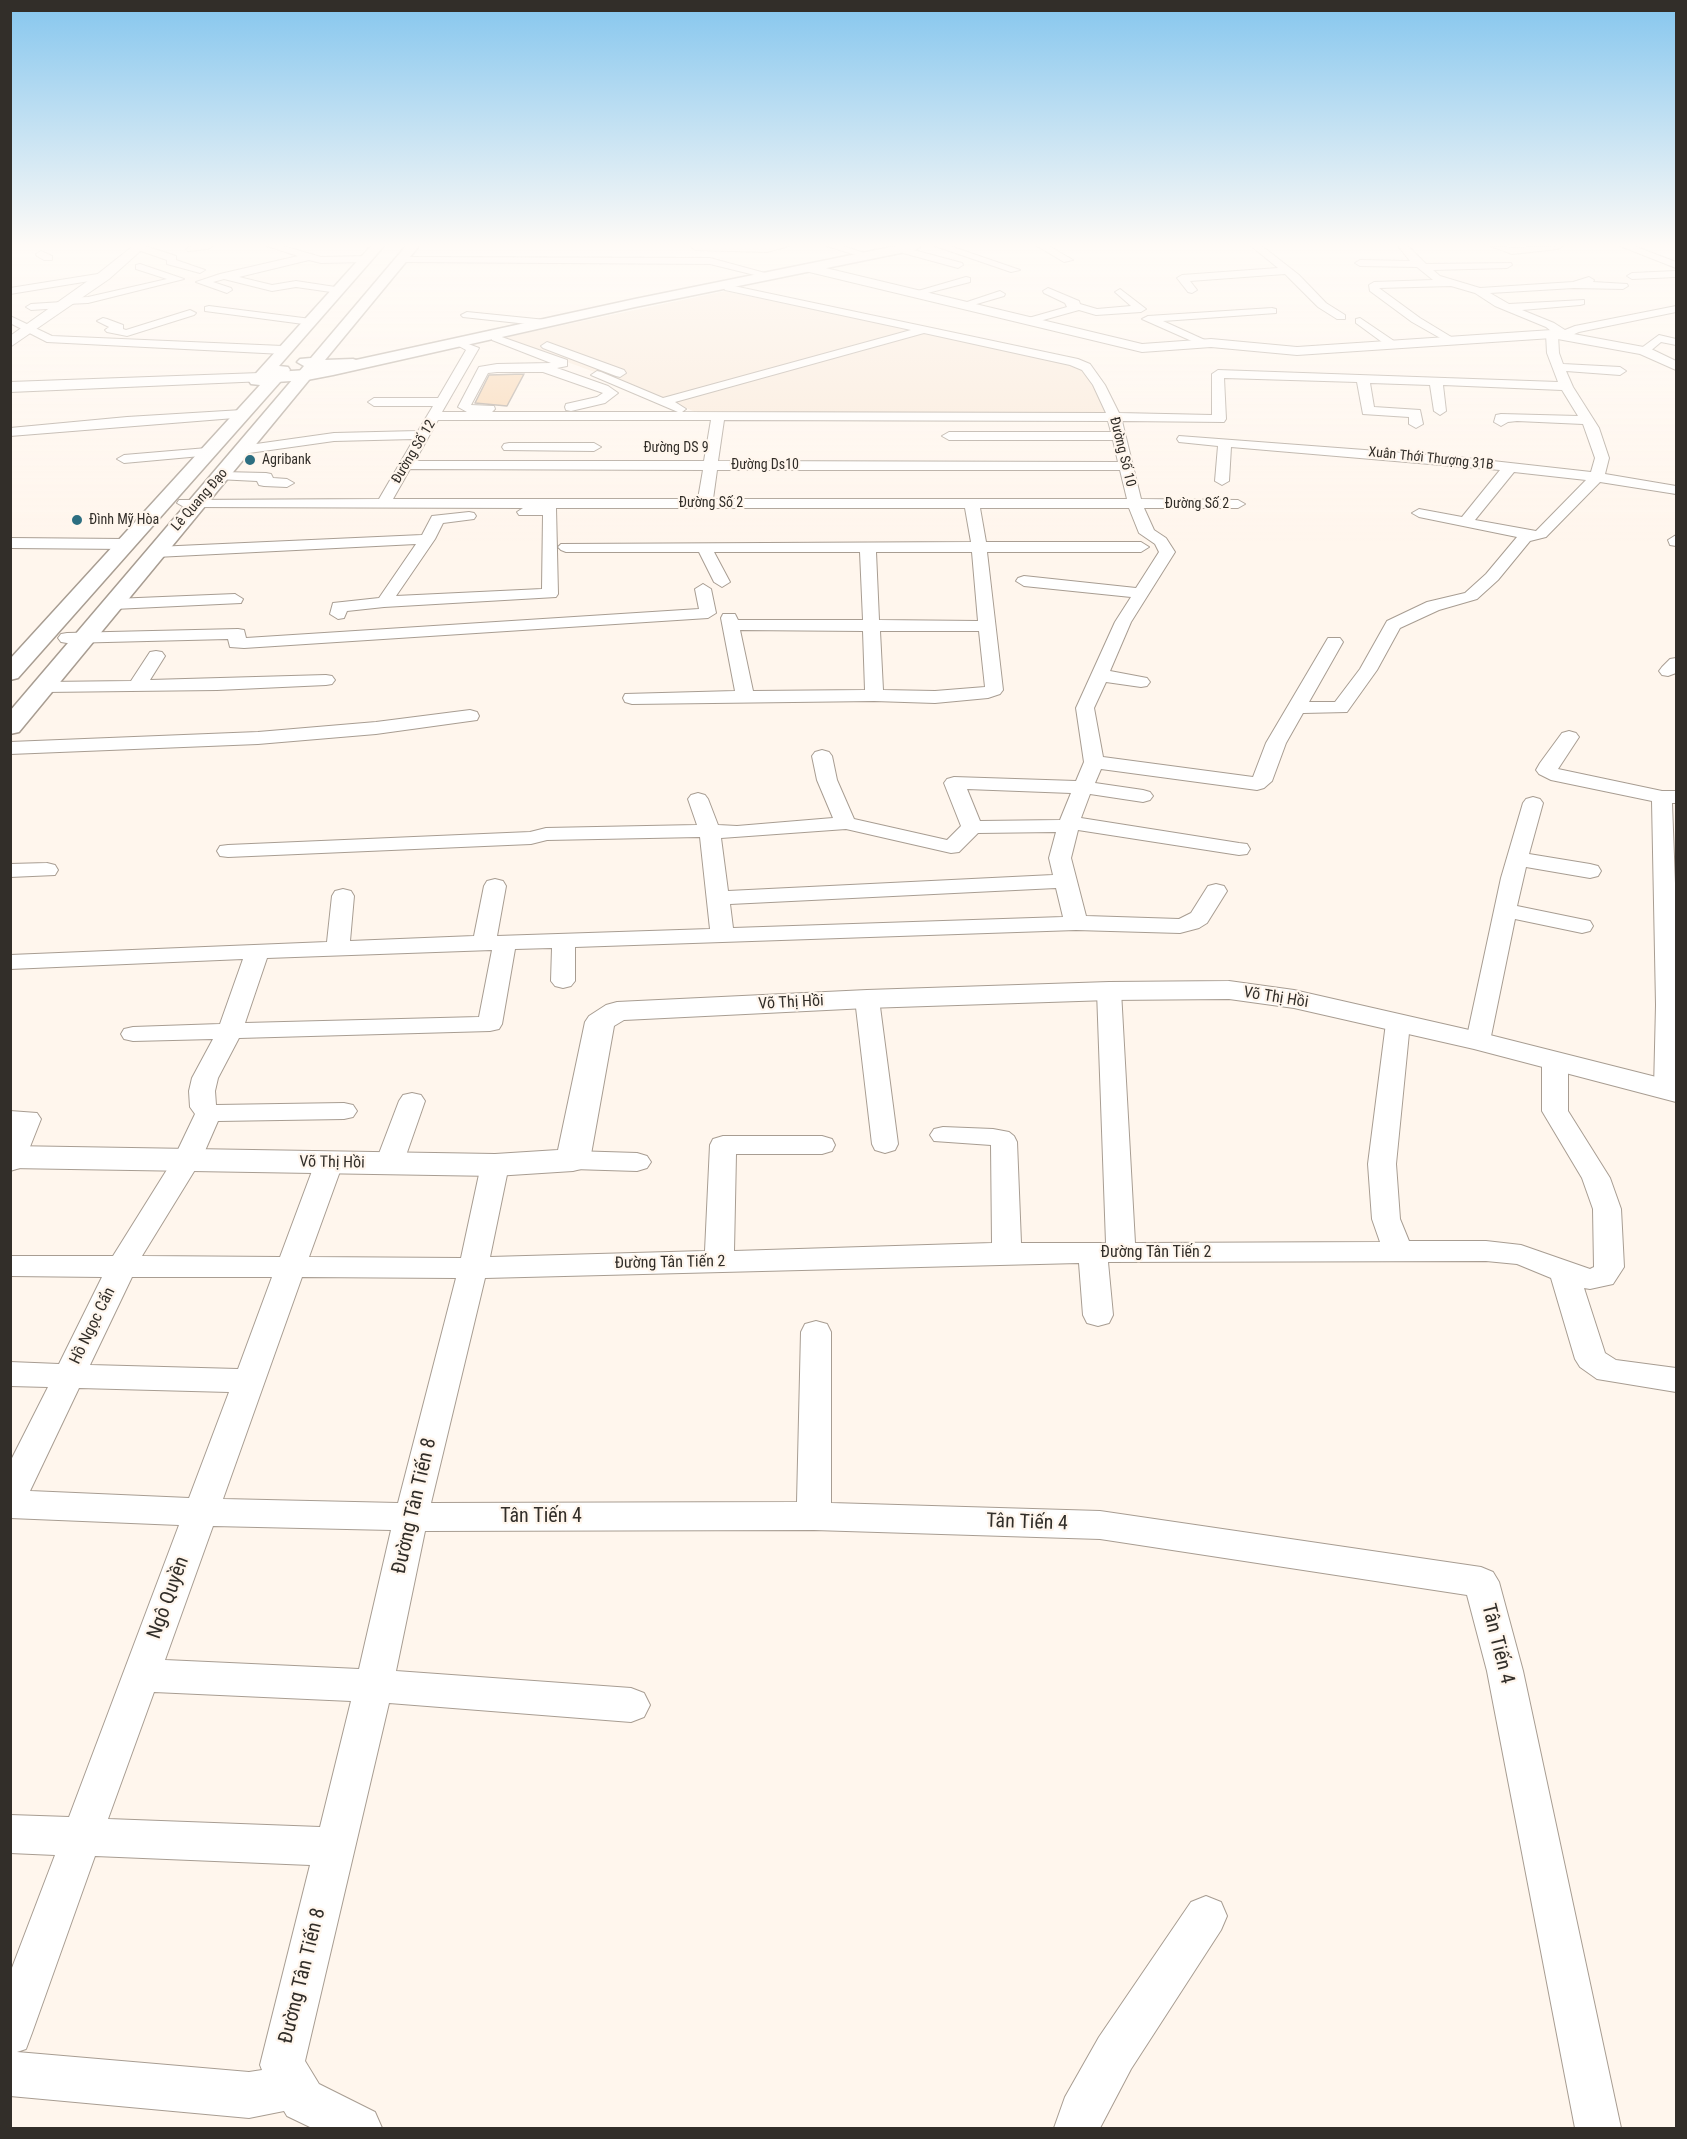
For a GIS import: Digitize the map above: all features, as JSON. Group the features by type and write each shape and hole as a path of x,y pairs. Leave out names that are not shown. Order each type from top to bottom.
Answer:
{"main road":[{"name":"Lê Quang Đạo","path":"288,346 284,350 292,372"},
{"name":"Lê Quang Đạo","path":"10,704 76,638 114,604 292,372 315,346"},
{"name":"Lê Quang Đạo","path":"10,726 40,693 76,638 191,503 222,476 242,450 292,372 315,346"},
{"path":"292,372 350,365 447,346"},
{"path":"350,365 361,366 459,346"},
{"name":"Lê Quang Đạo","path":"10,673 118,544 234,415 292,372"},
{"name":"Lê Quang Đạo","path":"10,653 118,544"}],"street":[{"path":"202,346 284,350"},
{"name":"Đường Số 12","path":"384,502 473,348 466,346"},
{"path":"520,346 665,401 695,417"},
{"path":"546,346 682,396"},
{"path":"665,401 870,346"},
{"name":"Đường Số 10","path":"998,346 1074,362 1089,369 1114,417 1135,504 1147,533 1161,541 1167,552 1141,594"},
{"path":"1133,346 1142,348 1169,346"},
{"path":"1236,346 1297,351 1357,346"},
{"path":"1296,707 1340,708 1368,670 1393,625 1434,606 1471,596 1492,577 1525,538 1541,534 1597,477 1602,458 1587,420 1569,396 1554,353 1556,346"},
{"path":"1618,346 1644,351 1677,366"},
{"path":"1644,351 1650,346"},
{"path":"544,368 604,388 611,392 611,395 592,403 566,408 467,409 464,405 483,370 544,368 563,363"},
{"path":"588,372 604,367"},
{"path":"1558,367 1620,371"},
{"path":"10,387 292,372"},
{"path":"500,465 516,432 554,417 1219,419 1218,374 1436,382 1569,396"},
{"path":"1363,379 1368,411 1415,413 1416,424"},
{"path":"1436,382 1440,411"},
{"path":"604,388 621,384"},
{"path":"452,386 474,386"},
{"path":"374,402 443,402"},
{"path":"115,427 124,407"},
{"path":"10,432 67,422 115,427 234,415"},
{"path":"435,417 611,447"},
{"path":"542,441 554,417"},
{"path":"705,503 718,417"},
{"path":"945,417 947,444 955,465"},
{"path":"1025,417 1030,436"},
{"path":"1501,422 1501,418 1517,417 1587,420"},
{"path":"242,450 334,437 424,435"},
{"path":"947,444 1030,436 1119,436"},
{"name":"Xuân Thới Thượng 31B","path":"1184,439 1402,455 1597,477 1677,490"},
{"path":"1222,481 1225,442"},
{"path":"124,459 199,453"},
{"path":"143,457 143,474"},
{"name":"Đường Ds10","path":"406,465 1125,466"},
{"path":"1465,523 1510,467"},
{"path":"222,476 266,477 264,482 287,483"},
{"name":"Đường Số 2","path":"191,503 1238,504"},
{"path":"632,698 874,695 935,697 994,690 979,546 972,504"},
{"path":"338,614 339,607 384,602 550,594 550,510 437,519 427,539 384,602"},
{"path":"1419,513 1534,536"},
{"path":"156,552 427,539"},
{"path":"10,543 118,544"},
{"path":"566,547 1141,547"},
{"path":"704,547 722,582"},
{"path":"868,547 874,695"},
{"path":"1024,582 1141,594 1123,622 1085,708 1094,762 1069,824 1060,858 1076,923"},
{"path":"76,638 238,633 236,644 332,643 708,613 703,589"},
{"path":"114,604 235,600"},
{"path":"745,697 730,622 988,626"},
{"path":"1094,762 1257,784 1262,781 1276,743 1334,642"},
{"path":"137,686 156,656"},
{"path":"1100,675 1141,682"},
{"path":"40,693 137,686 326,679"},
{"path":"40,693 96,700"},
{"path":"10,748 258,738 386,727 470,716"},
{"path":"1569,737 1546,767 1551,774 1669,797 1671,900 1668,1005 1672,1091"},
{"path":"822,756 827,780 846,823"},
{"path":"972,827 954,783 1084,786 1143,796"},
{"path":"698,799 710,831 722,935"},
{"path":"1478,1041 1506,910 1533,803"},
{"path":"228,850 531,838 546,834 737,832 846,823 951,847 972,827 1069,824 1239,849"},
{"path":"1518,859 1590,871"},
{"path":"10,871 47,870"},
{"path":"716,898 1066,881"},
{"path":"133,1034 490,1024 495,886"},
{"path":"10,962 338,948 1076,923 1180,926 1198,918 1216,891"},
{"path":"338,948 344,897"},
{"path":"1506,910 1582,926"},
{"path":"563,981 564,940"},
{"path":"258,951 229,1033 205,1078 202,1091 203,1107 208,1113 344,1111"},
{"name":"Võ Thị Hồi","path":"12,1159 495,1165 573,1160 600,1022 617,1011 867,999 1109,991 1229,990 1294,999 1478,1041 1672,1091"},
{"path":"1098,1315 1107,1253 1109,991"},
{"path":"867,999 885,1144"},
{"path":"1398,1023 1382,1164 1386,1219 1398,1252"},
{"name":"Đường Tân Tiến 2","path":"10,1266 473,1268 1007,1253 1486,1251 1521,1255 1564,1272 1590,1279 1604,1277 1609,1267 1607,1209 1596,1178 1555,1111 1555,1061"},
{"path":"389,1164 412,1101"},
{"name":"Hồ Ngọc Cẩn","path":"10,1497 122,1266 187,1160 208,1113"},
{"path":"10,1119 28,1119 12,1159"},
{"path":"942,1135 993,1137 1000,1138 1004,1142 1007,1253"},
{"path":"719,1262 723,1145 822,1145"},
{"path":"573,1160 637,1161"},
{"name":"Ngô Quyền","path":"10,2033 329,1163"},
{"name":"Đường Tân Tiến 8","path":"299,2093 282,2065 374,1686 411,1517 473,1268 495,1165"},
{"path":"1564,1272 1591,1359 1608,1371 1677,1380"},
{"path":"814,1516 816,1332"},
{"path":"10,1374 249,1381"},
{"name":"Tân Tiến 4","path":"10,1503 201,1512 411,1517 814,1516 1100,1525 1481,1582 1505,1671 1598,2128"},
{"path":"140,1675 374,1686 632,1705"},
{"path":"10,1834 334,1847"},
{"path":"1077,2128 1081,2113 1115,2053 1206,1916"},
{"path":"10,2074 249,2095 299,2093 359,2128"}],"shaded area":[{"path":"523,346 984,346 1080,366 1096,386 1107,415 699,414 665,398"}],"building":[{"path":"524,374 507,406 475,403 489,375"}],"place":[{"name":"Agribank","path":"250,460"},
{"name":"Đình Mỹ Hòa","path":"77,520"}]}
